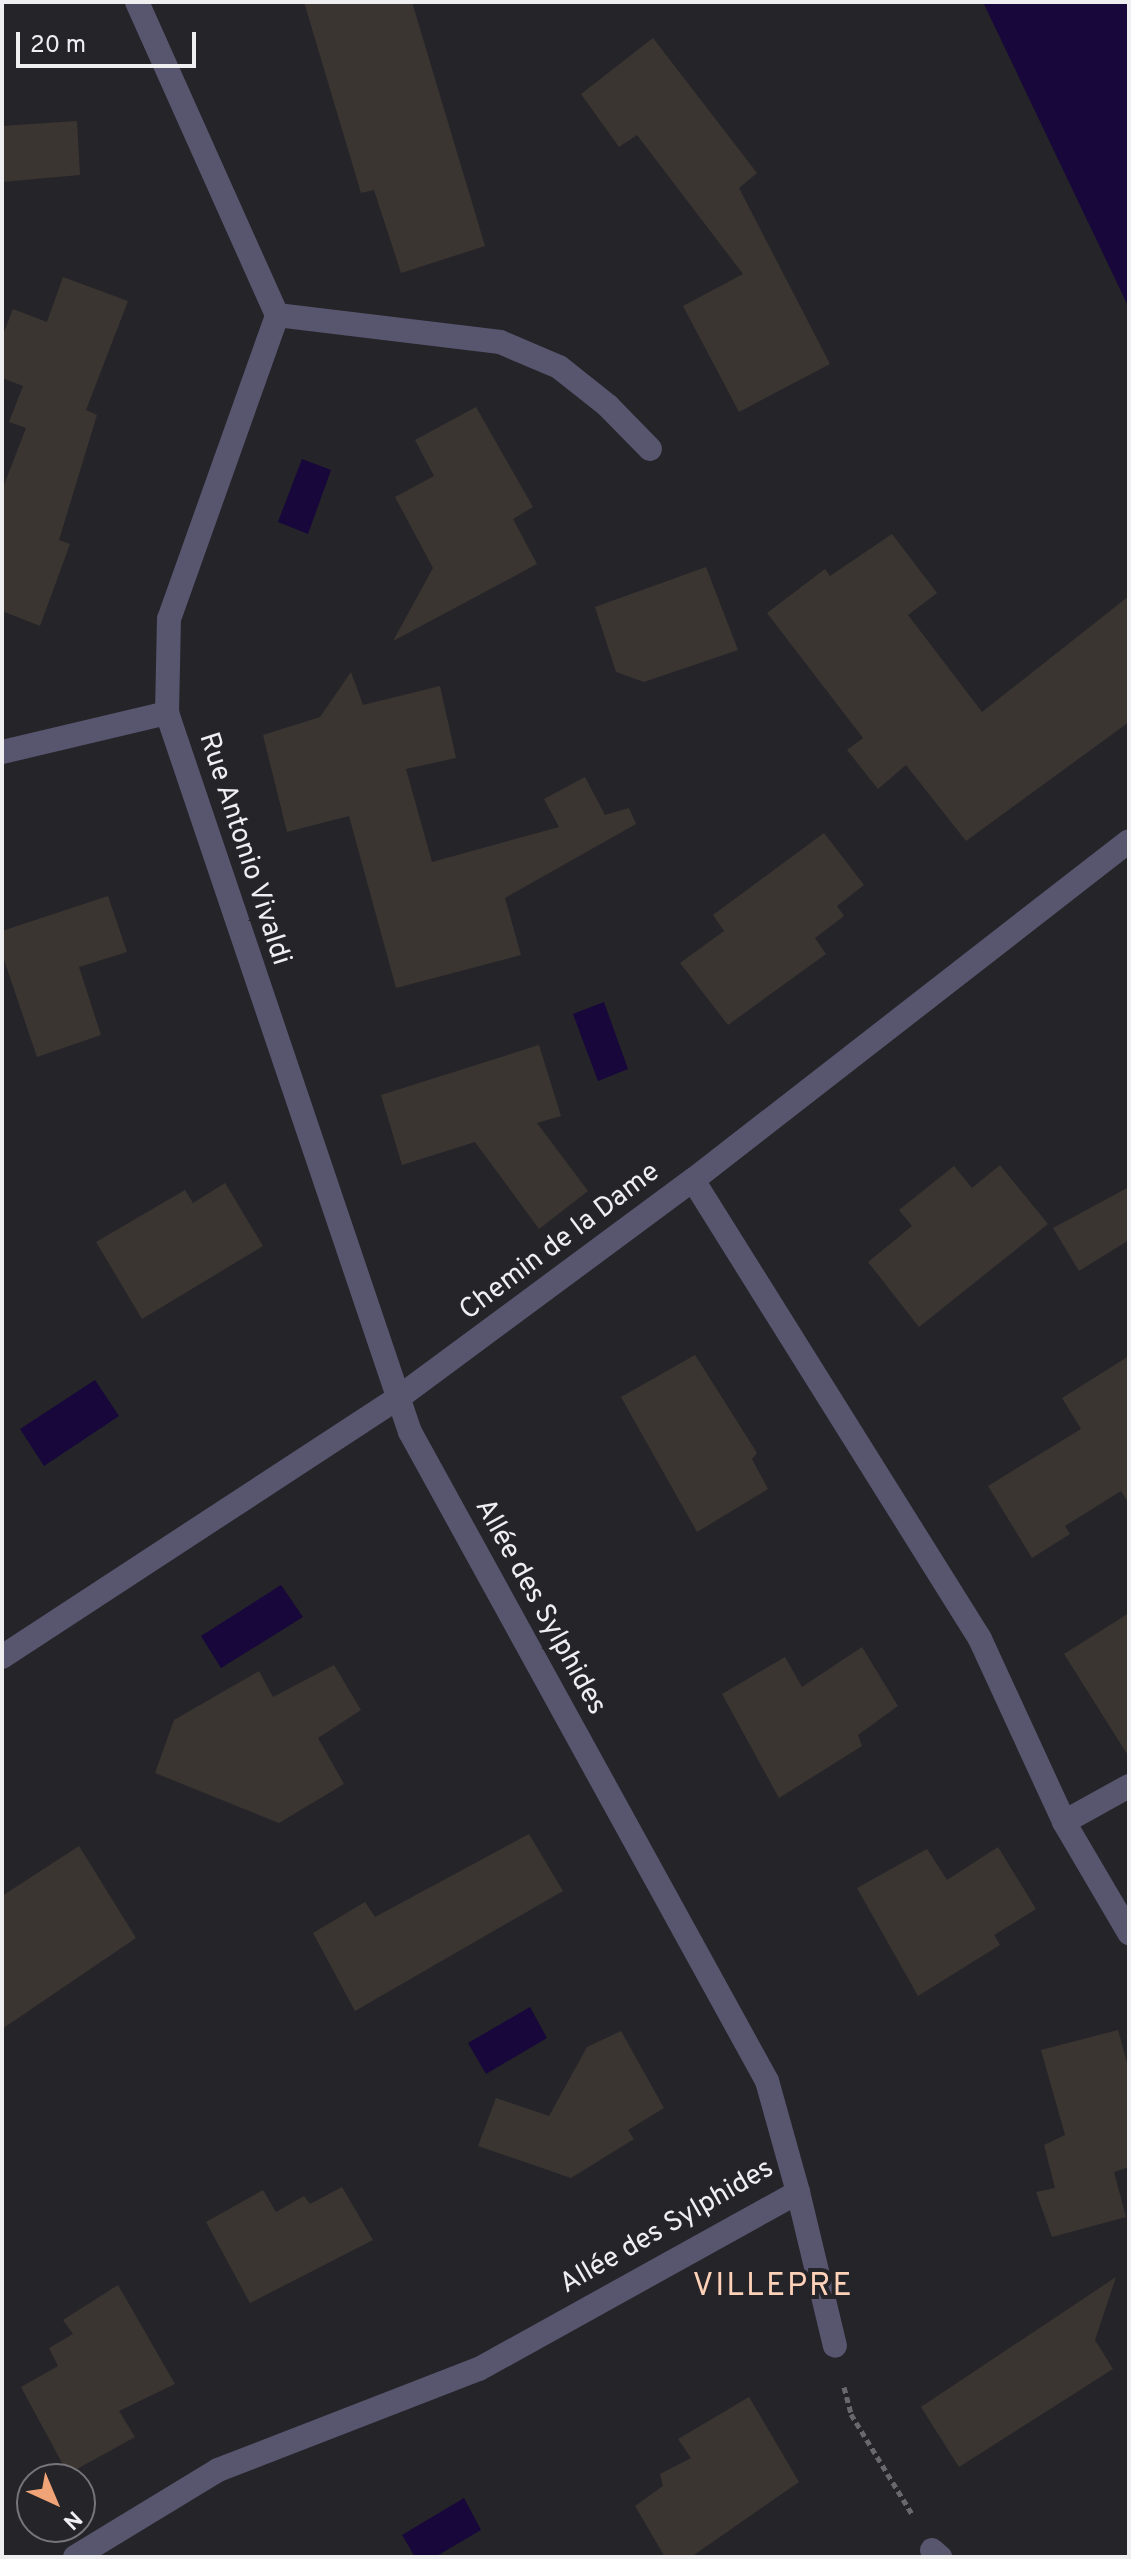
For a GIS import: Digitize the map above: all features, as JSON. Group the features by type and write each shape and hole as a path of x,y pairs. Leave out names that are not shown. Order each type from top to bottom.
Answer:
{"street":[{"path":"137,2 277,315 500,342 559,367 608,406 650,449"},
{"name":"Rue Antonio Vivaldi","path":"277,315 169,619 167,713 398,1398"},
{"path":"2,752 167,713"},
{"name":"Chemin de la Dame","path":"2,1657 398,1398 693,1180 1129,841"},
{"path":"693,1180 980,1639 1064,1822 1129,1933"},
{"name":"Allée des Sylphides","path":"75,2557 218,2470 479,2369 798,2192 767,2081 410,1432 398,1398"},
{"path":"1064,1822 1129,1786"},
{"path":"798,2192 835,2346"}],"path":[{"path":"835,2346 851,2414 936,2554"}],"shaded area":[{"path":"983,2 1129,2 1129,308"},
{"path":"302,459 331,470 308,534 278,522"},
{"path":"604,1002 628,1069 598,1081 573,1014"},
{"path":"95,1380 119,1416 44,1466 20,1429"},
{"path":"281,1585 303,1617 221,1668 201,1636"},
{"path":"530,2007 547,2038 486,2074 468,2043"},
{"path":"464,2498 481,2530 435,2557 415,2557 402,2535"}],"building":[{"path":"304,2 412,2 485,246 401,273 374,190 361,193"},
{"path":"653,38 757,173 739,188 830,364 739,412 683,306 743,274 637,135 619,147 581,94"},
{"path":"77,121 80,175 2,182 2,126"},
{"path":"63,277 128,301 86,410 97,415 59,540 70,544 40,626 2,611 2,490 26,428 9,422 23,386 2,378 2,337 13,309 47,322"},
{"path":"476,407 533,507 513,519 537,564 393,641 433,568 395,497 434,476 415,440"},
{"path":"892,534 937,593 908,615 982,712 1129,596 1129,722 966,841 906,765 878,789 847,750 863,738 767,613 825,569 830,576"},
{"path":"706,567 738,650 644,682 616,672 595,607"},
{"path":"351,672 363,705 440,686 456,758 406,769 432,862 559,827 544,799 585,777 605,815 629,808 636,824 505,898 521,955 396,988 349,816 287,832 263,735 320,717"},
{"path":"824,833 864,885 837,906 844,916 815,938 826,954 728,1025 680,963 724,931 713,915"},
{"path":"108,896 127,952 79,967 101,1035 37,1057 2,954 2,931"},
{"path":"539,1045 561,1116 537,1123 588,1191 539,1229 475,1142 402,1165 381,1095"},
{"path":"1000,1165 1048,1224 919,1327 868,1262 912,1226 899,1210 954,1166 972,1188"},
{"path":"225,1183 263,1246 142,1319 96,1242 185,1190 193,1203"},
{"path":"1129,1187 1129,1240 1079,1271 1053,1228"},
{"path":"695,1355 757,1453 752,1459 768,1489 697,1532 621,1397"},
{"path":"1129,1356 1129,1504 1121,1491 1065,1526 1070,1534 1032,1558 988,1486 1081,1429 1062,1398"},
{"path":"1129,1613 1129,1757 1064,1654"},
{"path":"862,1647 898,1706 858,1735 862,1746 779,1798 722,1694 785,1657 802,1687"},
{"path":"334,1665 361,1710 318,1738 344,1784 279,1823 155,1773 174,1720 259,1671 273,1697"},
{"path":"529,1834 563,1891 355,2011 313,1933 365,1902 375,1917"},
{"path":"79,1846 136,1938 2,2029 2,1896"},
{"path":"998,1847 1036,1909 994,1935 1000,1945 918,1996 857,1888 927,1849 947,1880"},
{"path":"1118,2030 1129,2070 1129,2167 1114,2172 1126,2217 1052,2237 1036,2192 1055,2188 1044,2145 1065,2135 1041,2050"},
{"path":"621,2031 664,2108 628,2130 634,2139 571,2178 478,2146 496,2098 549,2116 587,2047"},
{"path":"342,2187 373,2240 250,2303 206,2222 263,2190 276,2212 304,2196 310,2204"},
{"path":"1116,2277 1095,2340 1113,2369 959,2467 921,2407"},
{"path":"118,2285 175,2384 119,2411 135,2437 88,2463 62,2463 21,2387 58,2366 49,2348 73,2334 63,2320"},
{"path":"749,2397 799,2482 691,2557 665,2557 635,2506 663,2486 660,2474 691,2458 678,2439"}],"district":[{"name":"VILLEPRE","path":"773,2287"}]}
